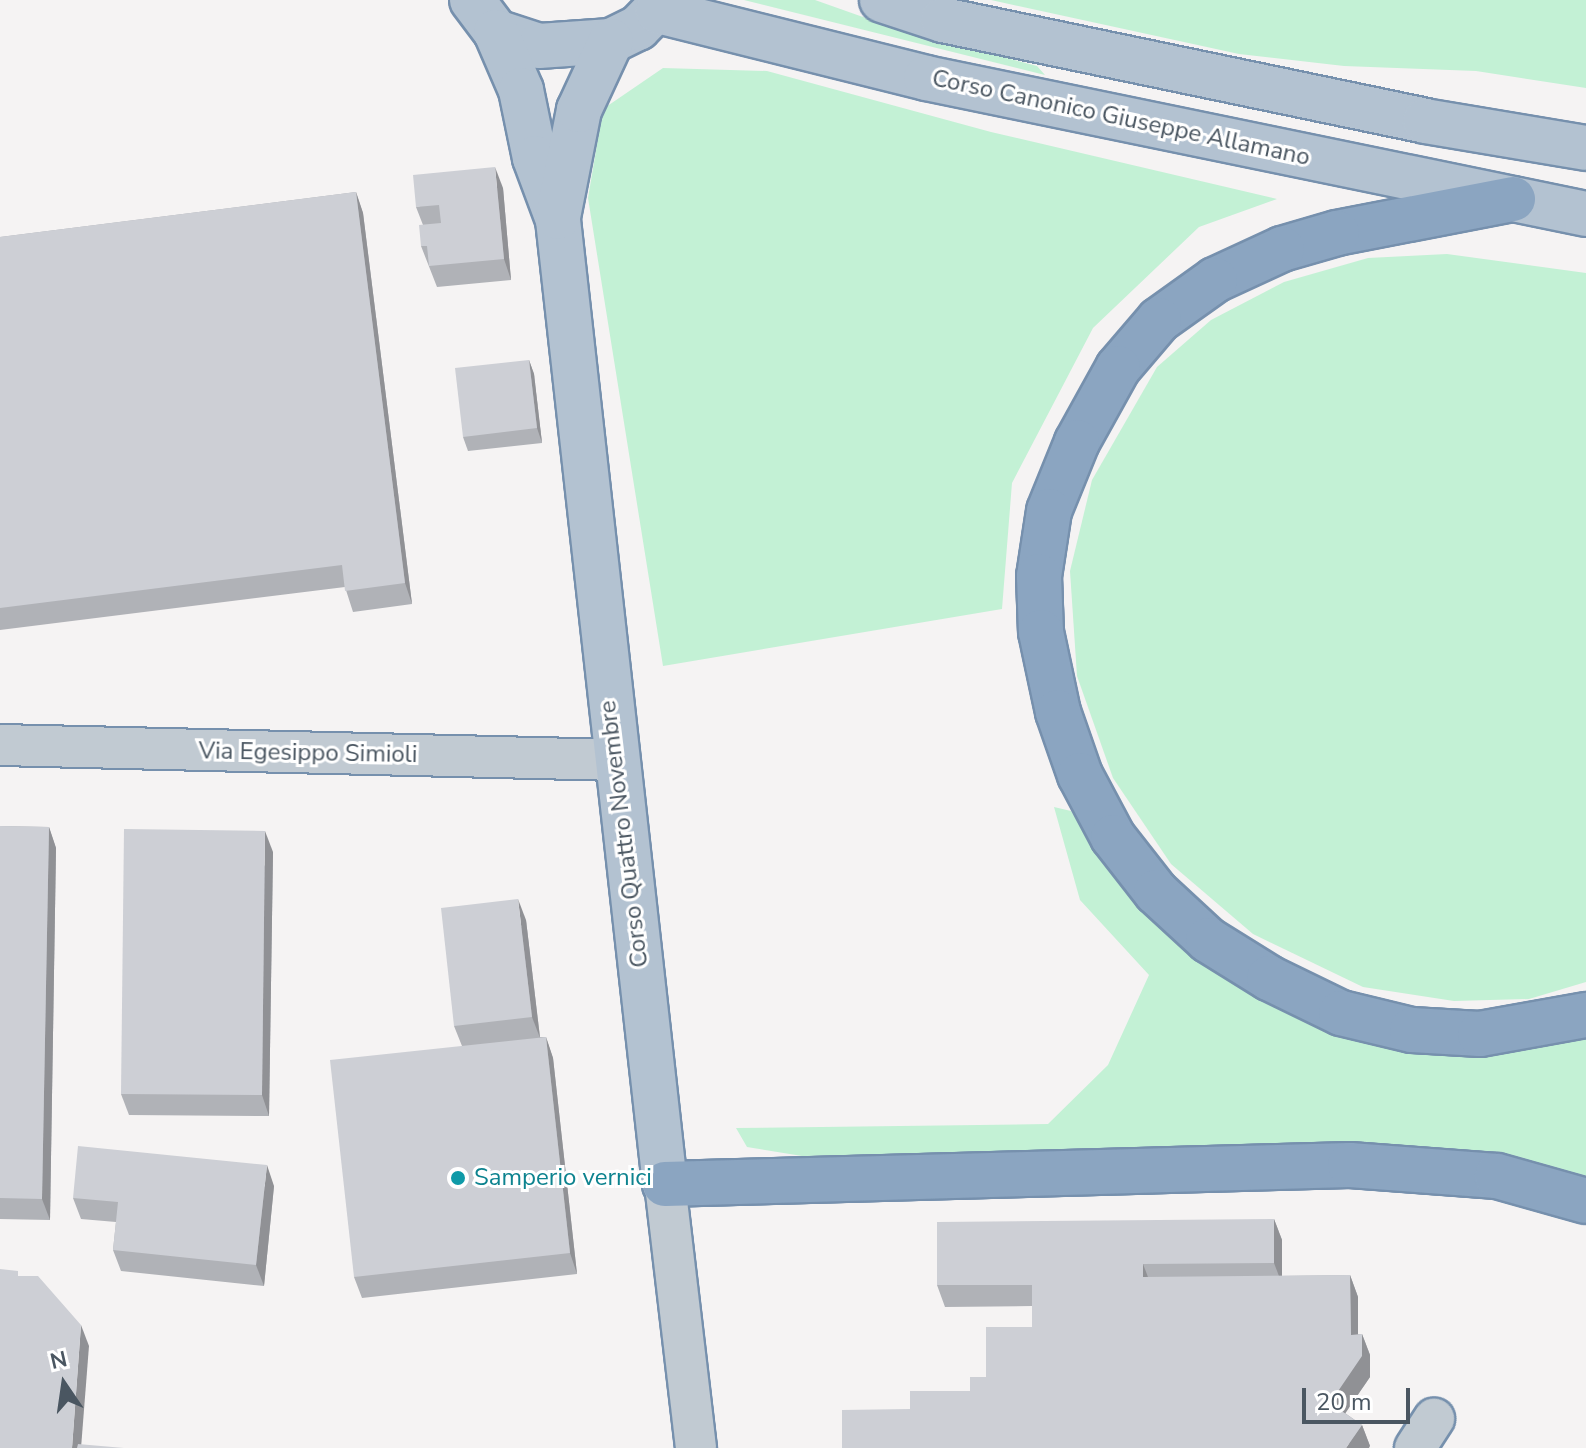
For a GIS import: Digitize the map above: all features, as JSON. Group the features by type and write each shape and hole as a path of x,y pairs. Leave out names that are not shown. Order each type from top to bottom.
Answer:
{"highway":[{"path":"1513,199 1337,233 1282,249 1215,280 1159,320 1118,368 1077,442 1049,511 1039,576 1041,632 1062,725 1080,775 1113,837 1156,892 1208,940 1269,978 1341,1013 1412,1030 1480,1034 1586,1015"},
{"path":"665,1184 1350,1165 1497,1176 1586,1201"}],"main road":[{"path":"882,0 990,30 1425,121 1586,148"},
{"path":"484,16 539,46 611,41 662,6"},
{"name":"Corso Canonico Giuseppe Allamano","path":"662,6 926,78 1586,214"},
{"name":"Corso Quattro Novembre","path":"484,16 521,90 535,158 558,220 665,1184"},
{"name":"Corso Quattro Novembre","path":"558,220 579,110 611,41"}],"street":[{"name":"Via Egesippo Simioli","path":"0,745 616,760"},
{"name":"Corso Quattro Novembre","path":"665,1184 696,1448"}],"green space":[{"path":"744,0 815,0 894,28 1037,66 1045,75"},
{"path":"991,0 1586,0 1586,88 1476,71 1344,66 1239,54"},
{"path":"663,68 767,71 991,132 1277,199 1199,227 1093,328 1012,483 1002,609 663,666 588,198 603,109"},
{"path":"1447,254 1586,273 1586,982 1529,999 1454,1001 1363,987 1253,934 1171,864 1113,778 1077,676 1070,571 1092,480 1157,367 1211,320 1284,282 1368,258"},
{"path":"1054,807 1071,811 1127,894 1230,981 1320,1026 1413,1047 1512,1051 1586,1037 1586,1176 1504,1154 1438,1148 802,1156 747,1147 736,1128 1048,1124 1108,1065 1149,975 1080,900"}],"building":[{"path":"495,167 504,259 429,266 427,246 421,246 419,225 441,223 439,205 416,207 413,175"},
{"path":"356,192 405,583 345,591 342,565 0,608 0,237"},
{"path":"529,360 537,428 463,437 455,368"},
{"path":"0,826 49,827 42,1199 0,1198"},
{"path":"124,829 265,831 262,1095 121,1094"},
{"path":"518,899 532,1017 454,1026 441,908"},
{"name":"Samperio vernici","path":"546,1037 570,1253 354,1277 330,1060"},
{"path":"78,1146 267,1165 256,1265 113,1250 118,1202 73,1198"},
{"path":"1274,1219 1274,1263 1143,1264 1143,1277 1350,1275 1351,1335 1362,1334 1362,1356 1330,1403 1362,1425 1346,1448 842,1448 842,1410 910,1409 910,1391 970,1391 970,1377 986,1377 986,1327 1032,1327 1032,1285 937,1285 937,1222"},
{"path":"0,1269 18,1271 18,1276 38,1276 81,1325 72,1448 0,1448"},
{"path":"78,1444 124,1448 77,1448"}],"place":[{"name":"Samperio vernici","path":"458,1178"}]}
